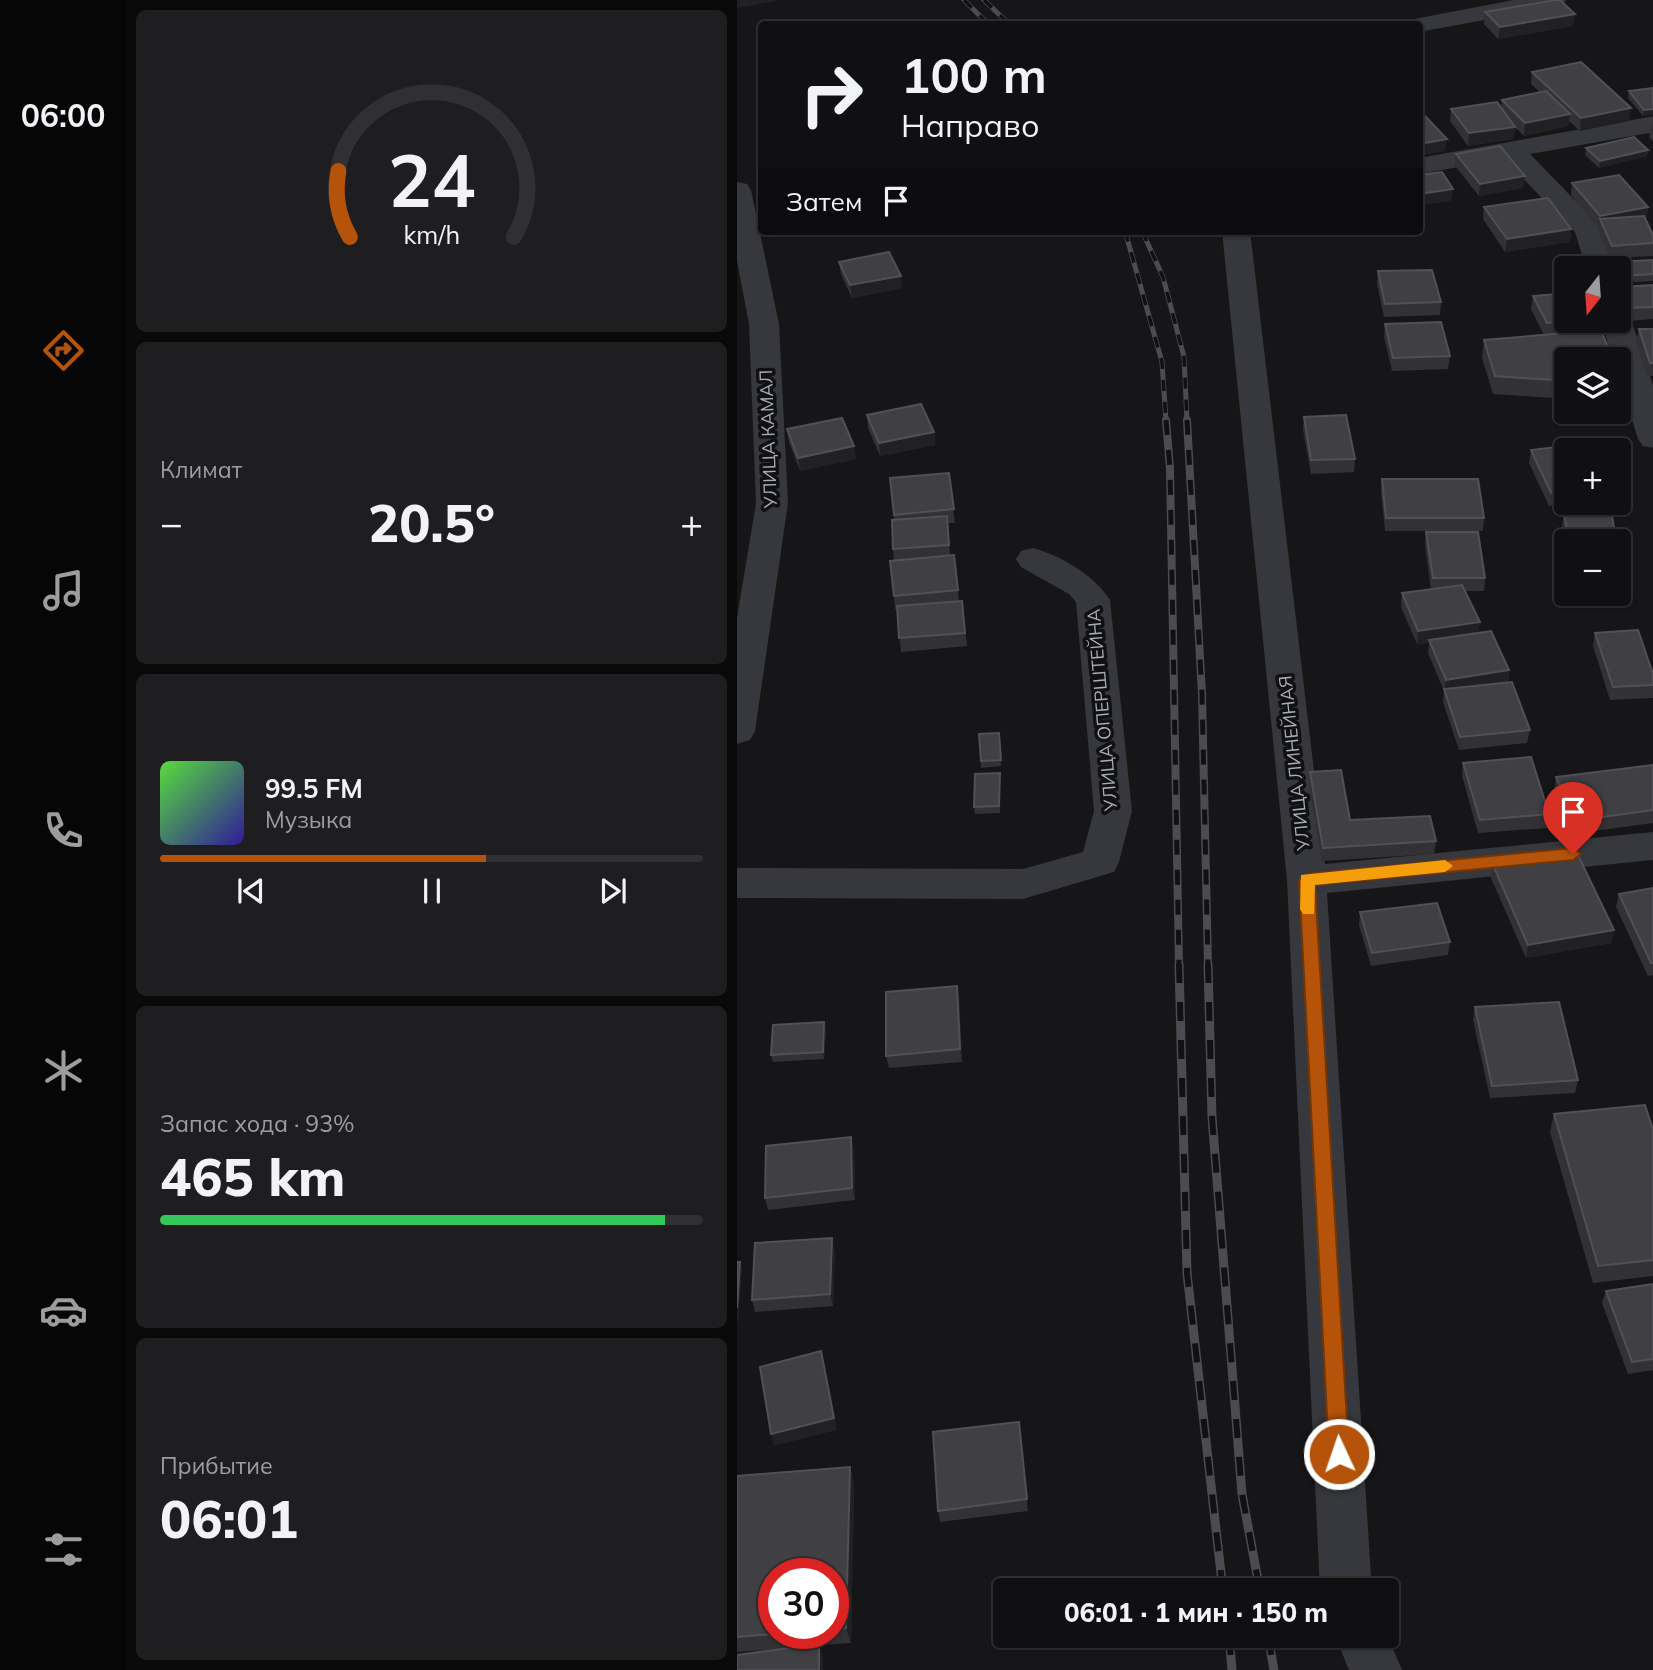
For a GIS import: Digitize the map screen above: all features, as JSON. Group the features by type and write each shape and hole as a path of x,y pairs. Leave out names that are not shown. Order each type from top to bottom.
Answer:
{"street":[{"path":"1423,24 1554,0"},
{"path":"1423,165 1653,124"},
{"path":"1511,150 1588,230 1596,256"},
{"name":"УЛИЦА КАМАЛ","path":"737,190 764,324 772,503 737,731"},
{"name":"УЛИЦА ЛИНЕЙНАЯ","path":"1236,235 1307,880 1345,1578"},
{"path":"1631,329 1653,332"},
{"path":"1620,333 1653,439"},
{"name":"УЛИЦА ОПЕРШТЕЙНА","path":"737,883 1023,884 1100,862 1113,811 1093,600 1081,586 1033,559"},
{"path":"1307,880 1653,846"},
{"path":"1366,1648 1376,1670"}],"building":[{"path":"1560,0 1575,14 1500,27 1485,12"},
{"path":"1581,62 1631,108 1581,118 1532,72"},
{"path":"1653,88 1653,109 1644,110 1629,91"},
{"path":"1546,91 1570,114 1525,123 1502,100"},
{"path":"1497,102 1515,127 1469,133 1451,109"},
{"path":"1425,116 1447,139 1423,143"},
{"path":"1634,137 1648,150 1600,161 1586,148"},
{"path":"1500,146 1525,176 1480,184 1456,154"},
{"path":"1442,172 1453,189 1423,193 1423,174"},
{"path":"1619,175 1648,207 1600,216 1572,183"},
{"path":"1548,198 1571,229 1507,239 1484,207"},
{"path":"1644,216 1653,235 1653,243 1612,246 1600,219"},
{"path":"889,252 901,276 850,285 839,262"},
{"path":"1653,260 1653,274 1631,275 1631,261"},
{"path":"1432,270 1441,302 1385,304 1378,271"},
{"path":"1653,285 1653,307 1631,308 1631,286"},
{"path":"1554,294 1554,322 1547,323 1533,296"},
{"path":"1441,322 1450,356 1393,358 1385,324"},
{"path":"1639,329 1653,329 1653,363 1650,363"},
{"path":"1566,333 1602,333 1608,347 1554,347 1554,380 1495,376 1484,340"},
{"path":"921,404 934,432 879,443 867,415"},
{"path":"1346,415 1355,459 1311,460 1304,417"},
{"path":"842,418 854,446 798,458 787,429"},
{"path":"1554,447 1554,493 1551,493 1531,450"},
{"path":"949,473 954,509 894,515 890,478"},
{"path":"1382,479 1478,479 1484,518 1386,518"},
{"path":"1564,515 1612,515 1614,529 1567,529"},
{"path":"947,516 949,545 893,549 892,520"},
{"path":"1426,532 1478,532 1485,578 1433,578"},
{"path":"954,555 958,590 894,596 890,561"},
{"path":"1462,585 1480,622 1418,631 1402,593"},
{"path":"962,601 965,633 899,638 897,606"},
{"path":"1638,630 1653,674 1653,685 1613,687 1595,633"},
{"path":"1491,631 1509,670 1446,680 1429,640"},
{"path":"1512,682 1530,730 1460,737 1444,689"},
{"path":"999,733 1001,760 981,761 979,734"},
{"path":"1531,757 1549,814 1480,820 1463,763"},
{"path":"1653,765 1653,810 1574,821 1556,777"},
{"path":"1341,770 1350,820 1430,816 1436,841 1323,848 1310,772"},
{"path":"1000,773 999,806 974,807 975,774"},
{"path":"1576,851 1614,930 1528,945 1493,865"},
{"path":"1653,888 1653,963 1651,963 1619,894"},
{"path":"1437,903 1450,942 1372,953 1360,912"},
{"path":"957,986 960,1049 886,1056 886,992"},
{"path":"1559,1002 1578,1080 1492,1086 1475,1007"},
{"path":"824,1022 823,1052 771,1055 773,1025"},
{"path":"1645,1105 1653,1130 1653,1260 1598,1266 1554,1114"},
{"path":"851,1137 852,1188 765,1198 766,1146"},
{"path":"832,1238 830,1294 752,1300 755,1243"},
{"path":"737,1262 740,1262 737,1308"},
{"path":"1653,1284 1653,1359 1632,1362 1606,1291"},
{"path":"821,1351 834,1418 771,1434 760,1367"},
{"path":"1019,1422 1027,1499 938,1511 933,1432"},
{"path":"850,1467 848,1558 758,1558 758,1635 737,1637 737,1476"},
{"path":"782,1649 819,1649 819,1670 737,1670 737,1655"}],"railway":[{"path":"964,0 985,21"},
{"path":"984,0 1006,21"},
{"path":"1126,235 1162,362 1166,421"},
{"path":"1144,235 1163,277 1184,357 1187,421"},
{"path":"1166,420 1170,469 1179,966"},
{"path":"1187,420 1202,694 1208,966"},
{"path":"1179,964 1187,1273 1222,1578"},
{"path":"1208,964 1212,1117 1242,1494 1258,1578"},
{"path":"1230,1648 1232,1670"},
{"path":"1270,1648 1274,1670"}],"slow traffic":[{"path":"1309,909 1307,880 1445,866"}],"route":[{"path":"1339,1454 1307,880 1573,854"}]}
